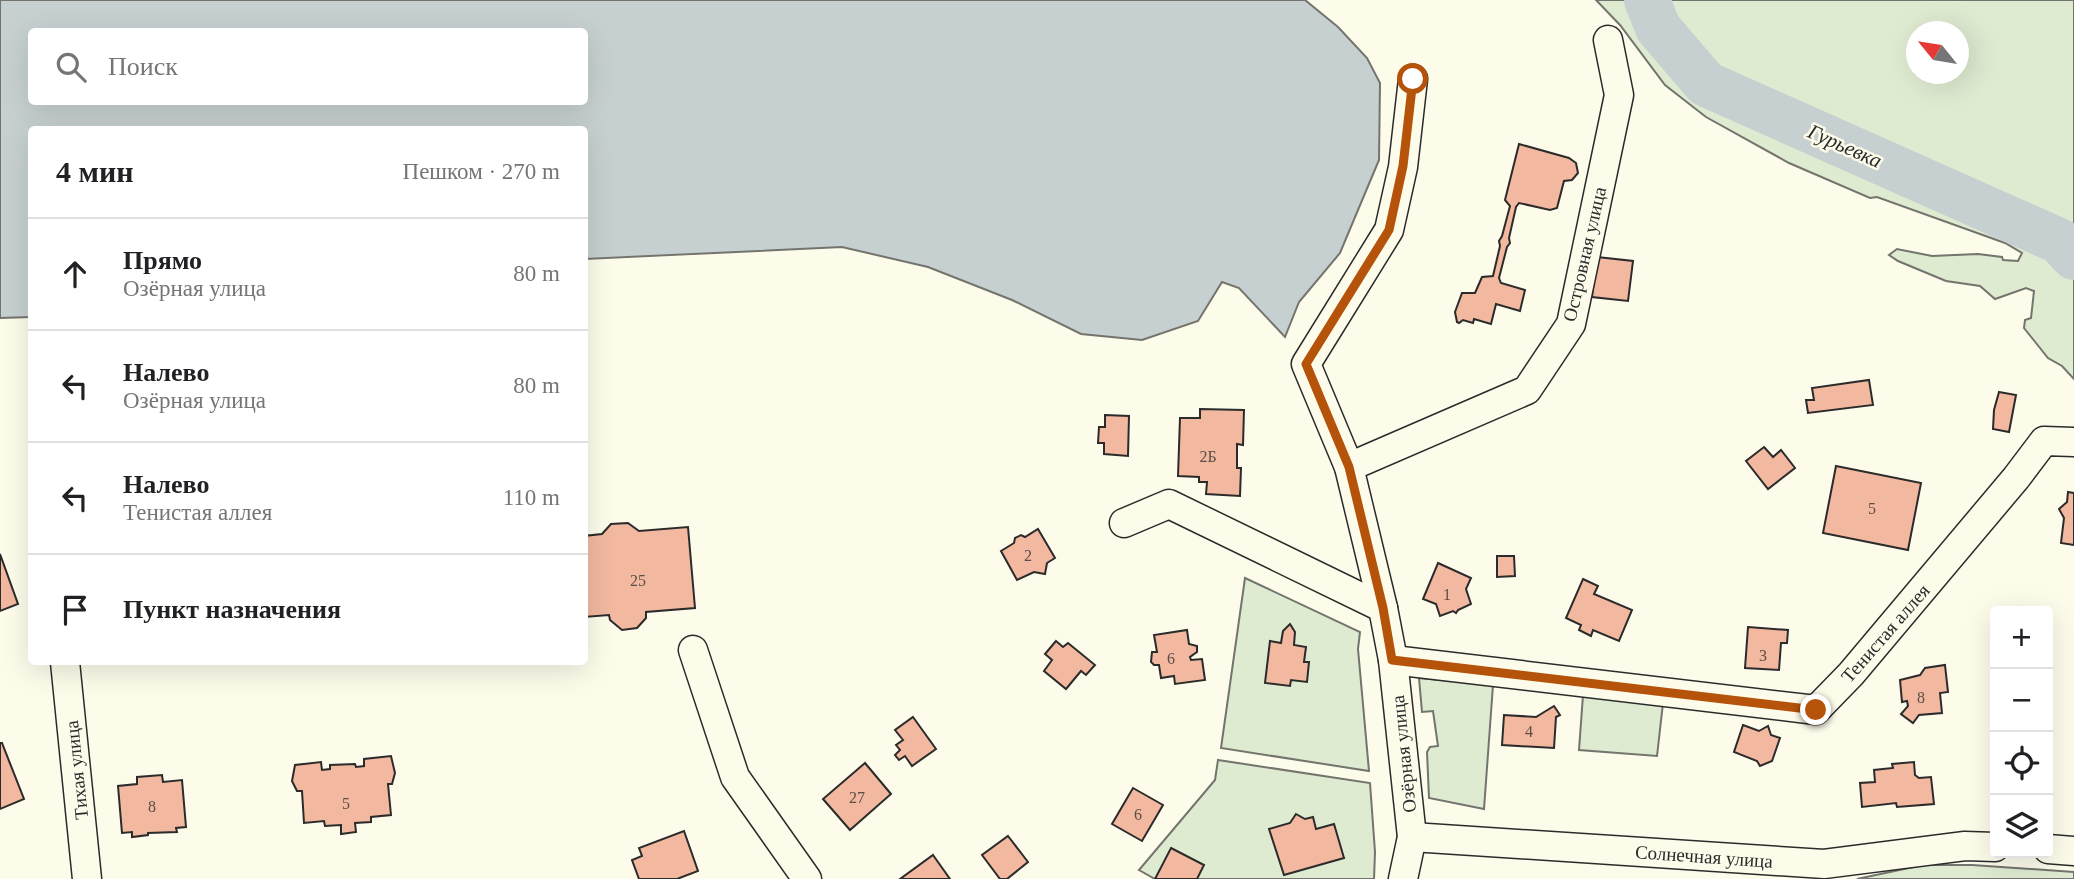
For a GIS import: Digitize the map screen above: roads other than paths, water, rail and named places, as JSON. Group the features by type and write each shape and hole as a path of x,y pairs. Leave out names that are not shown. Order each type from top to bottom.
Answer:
{"street":[{"name":"Островная улица","path":"1349,467 1527,390 1571,324 1619,95 1608,40"},
{"name":"Озёрная улица","path":"1403,879 1412,837 1392,660 1383,608 1349,467 1306,364 1389,230 1403,166 1413,79"},
{"name":"Тенистая аллея","path":"1392,660 1816,710 1851,674 2008,489 2044,442 2074,442"},
{"path":"1124,523 1169,503 1383,608"},
{"path":"693,650 735,777 807,879"},
{"name":"Тихая улица","path":"65,665 87,879"},
{"name":"Солнечная улица","path":"1412,837 1826,872 1965,846 1990,847"},
{"path":"2053,849 2074,850"}],"waterway":[{"name":"Гурьевка","path":"1647,0 1658,28 1706,84 2059,241 2074,257"}]}
